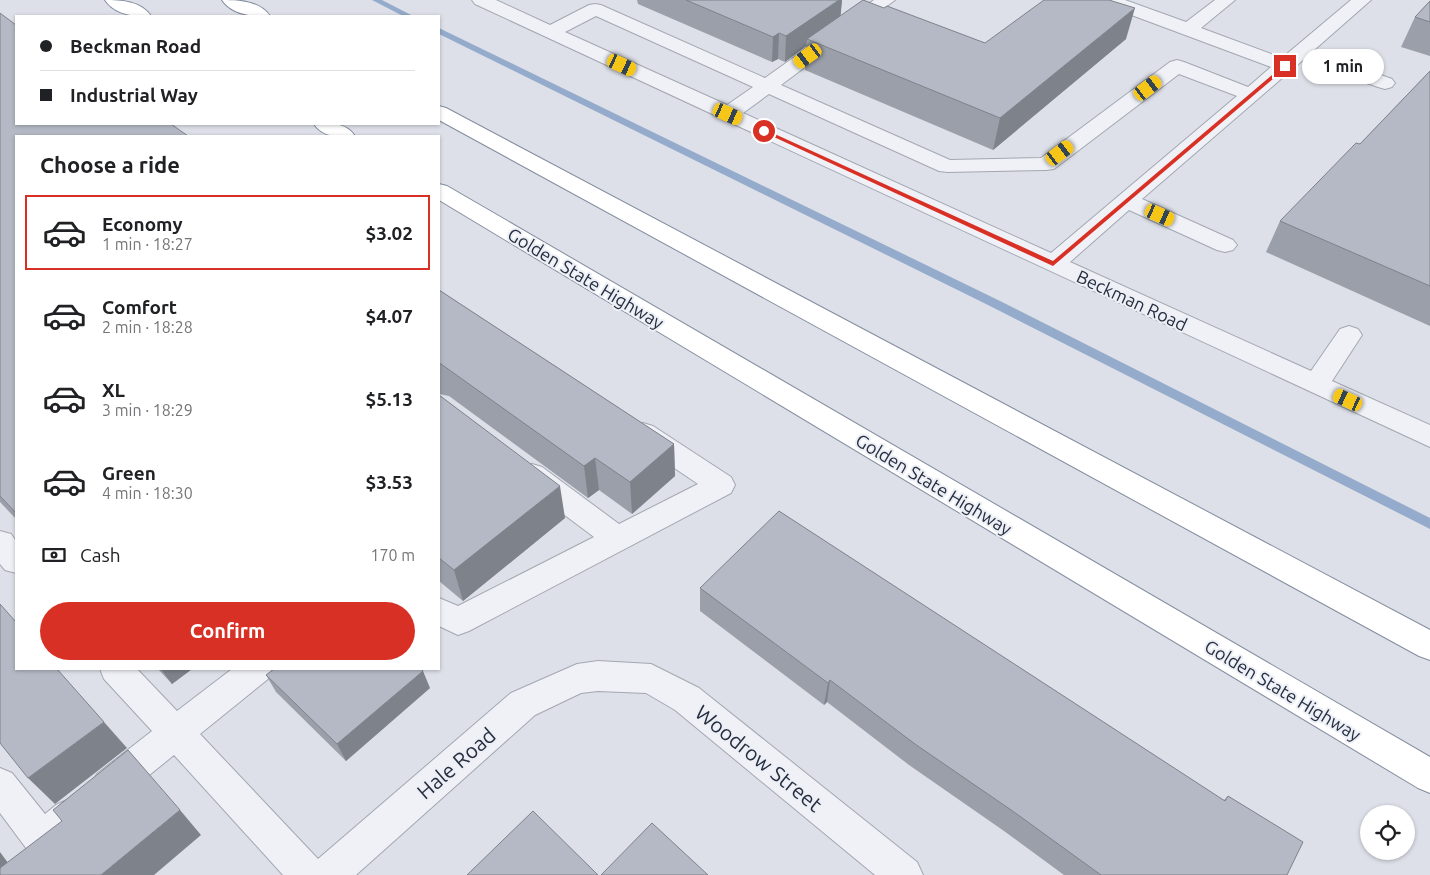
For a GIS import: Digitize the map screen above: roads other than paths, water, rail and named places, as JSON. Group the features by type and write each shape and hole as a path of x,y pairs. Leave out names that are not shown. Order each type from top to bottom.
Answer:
{"highway":[{"path":"114,0 140,15"},
{"path":"231,0 259,15"},
{"path":"440,113 1430,646"},
{"path":"326,125 343,135"},
{"name":"Golden State Highway","path":"440,192 1430,776"}],"street":[{"name":"Beckman Road","path":"480,0 1430,438"},
{"path":"728,114 766,87 858,12 886,0"},
{"path":"1108,0 1188,29 1292,60 1385,83"},
{"path":"1188,29 1226,0"},
{"path":"1053,264 1362,0"},
{"path":"551,32 595,9 946,166 1046,164 1177,66 1251,96"},
{"path":"1127,201 1225,245"},
{"path":"1316,385 1350,335"},
{"path":"440,612 458,621 721,485 621,418"},
{"path":"509,458 617,538"},
{"path":"0,543 15,560"},
{"path":"117,670 308,875"},
{"path":"0,785 42,839 255,670"},
{"name":"Hale Road","path":"328,875 523,704 577,679 598,676"},
{"name":"Woodrow Street","path":"598,676 651,679 687,699 904,875"}],"waterway":[{"path":"376,0 407,15"},
{"path":"440,31 994,303 1430,524"}]}
